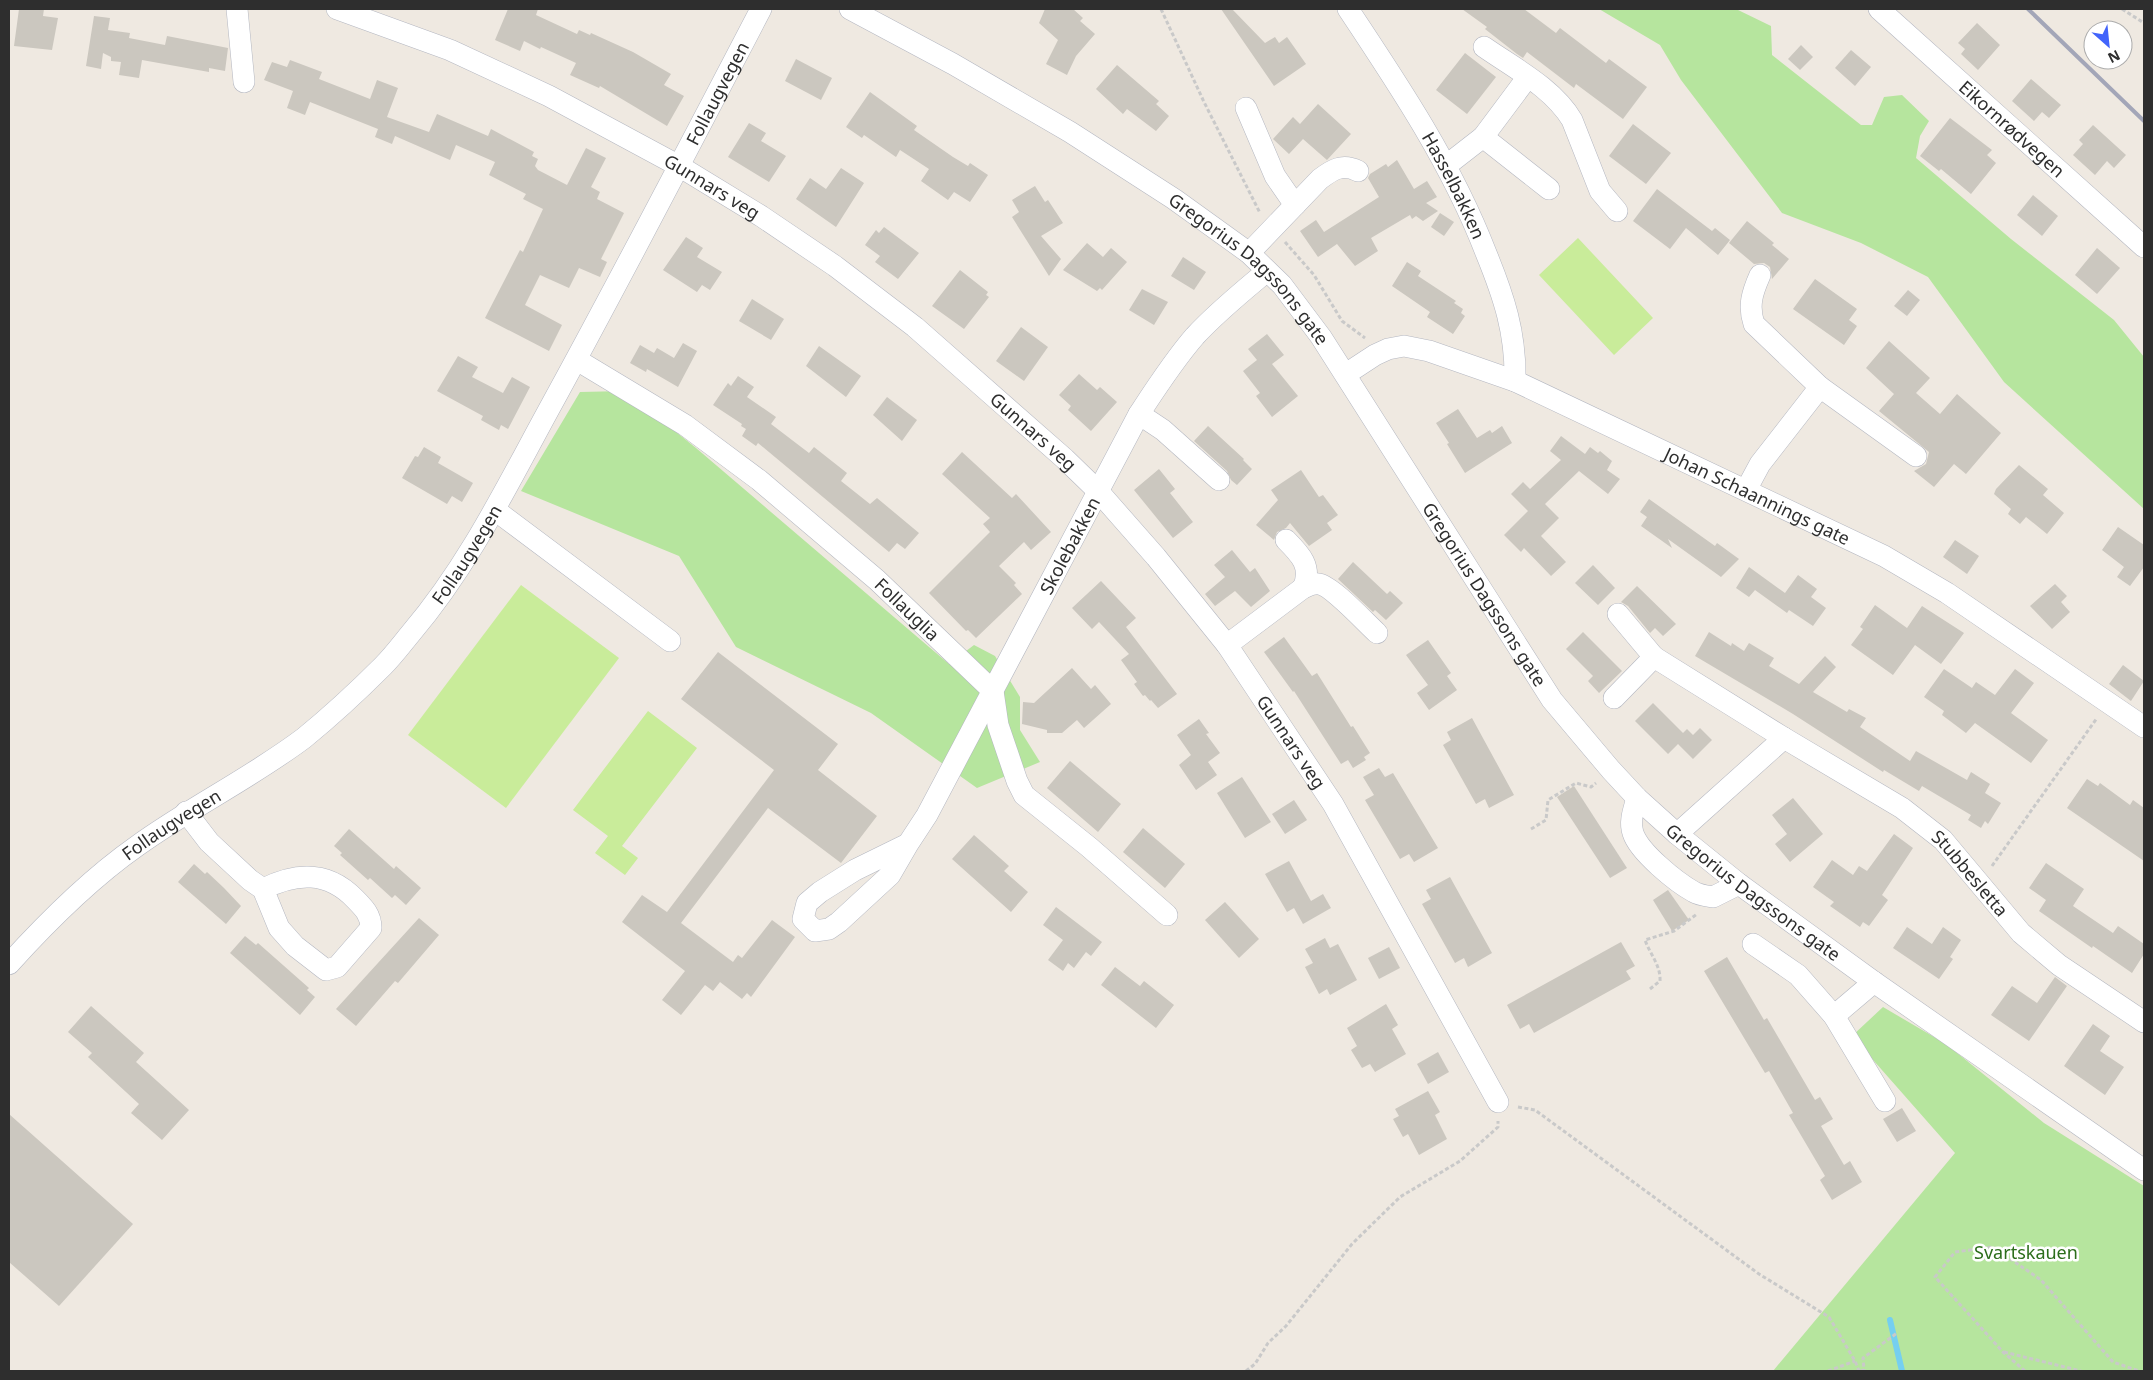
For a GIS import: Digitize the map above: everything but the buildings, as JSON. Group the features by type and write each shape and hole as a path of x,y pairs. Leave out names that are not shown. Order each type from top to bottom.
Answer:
{"street":[{"path":"237,9 244,82"},
{"name":"Gunnars veg","path":"337,9 450,50 549,96 679,166 761,216 827,261 916,327 1065,459 1098,492 1156,557 1228,645 1333,804 1498,1102"},
{"name":"Follaugvegen","path":"9,964 30,940 90,883 134,848 186,812 257,770 305,737 385,664 433,607 472,550 495,510 577,360 761,9"},
{"name":"Gregorius Dagssons gate","path":"850,9 953,64 1070,132 1174,199 1249,253 1282,285 1346,374 1425,503 1552,700 1637,798 1677,834 1739,884 1874,982 2144,1170"},
{"name":"Hasselbakken","path":"1348,9 1447,165 1474,221 1505,300 1516,355 1515,381"},
{"name":"Eikornrødvegen","path":"1879,9 2144,248"},
{"path":"1484,47 1552,95 1566,110 1572,120 1600,192 1618,211"},
{"path":"1447,165 1483,136 1528,78"},
{"path":"1246,108 1275,176 1295,205"},
{"path":"1483,136 1549,189"},
{"path":"1249,253 1332,170 1341,166 1358,170"},
{"name":"Skolebakken","path":"908,844 855,870 820,892 807,903 803,919 815,931 828,929 839,922 890,875 927,815 1138,414 1195,337 1227,304 1267,271"},
{"path":"1760,276 1752,292 1750,311 1754,324 1820,387 1916,456"},
{"name":"Johan Schaannings gate","path":"1346,374 1375,355 1388,349 1404,346 1429,351 1515,381 1884,556 1948,593 2144,726"},
{"name":"Follauglia","path":"577,360 685,425 759,480 877,580 993,691"},
{"path":"1746,490 1760,464 1820,387"},
{"path":"1138,414 1163,430 1219,480"},
{"path":"495,510 670,641"},
{"path":"1286,540 1300,554 1306,567 1307,579 1303,588"},
{"path":"1228,645 1303,588 1319,584 1330,589 1377,633"},
{"name":"Stubbesletta","path":"1618,614 1654,657 1784,738 1902,808 1942,840 1980,882 2021,934 2059,965 2144,1022"},
{"path":"1614,698 1654,657"},
{"path":"993,691 998,725 1024,796 1089,847 1167,915"},
{"path":"1677,834 1784,738"},
{"path":"1637,798 1632,818 1633,833 1646,853 1669,876 1696,893 1713,897 1739,884"},
{"path":"186,812 208,842 250,880 263,889 279,928 295,946 326,970 336,967 371,928 371,921 367,911 344,888 329,880 310,876 273,883 263,889"},
{"path":"1754,944 1798,975 1834,1016 1885,1101"},
{"path":"1834,1016 1874,982"}],"path":[{"path":"1161,9 1204,102 1262,215 1272,229 1314,275 1342,321 1365,338"},
{"path":"2122,9 2144,23"},
{"path":"1980,882 2109,702"},
{"path":"1531,829 1546,820 1548,800 1576,783 1591,787 1611,770"},
{"path":"1650,989 1660,981 1661,970 1650,954 1645,940 1674,931 1692,919"},
{"path":"1246,1371 1255,1364 1268,1343 1286,1326 1352,1244 1400,1197 1460,1161 1498,1126 1498,1102 1535,1110 1759,1274 1829,1317 1860,1371 1864,1370 1863,1358 1897,1333"},
{"path":"2025,1371 2003,1352 1935,1277 1956,1252 1994,1247 2041,1280 2113,1362 2139,1371"},
{"path":"2003,1352 2081,1371"},
{"path":"1828,1371 1855,1361"}],"green space":[{"path":"1599,9 1736,9 1771,26 1772,55 1861,125 1872,125 1884,97 1902,95 1929,121 1920,136 1916,158 2011,239 2114,320 2144,357 2144,509 2004,382 1928,277 1861,243 1782,213 1681,80 1660,45"},
{"path":"1578,238 1653,318 1614,355 1539,275"},
{"path":"625,391 696,448 949,664 974,645 995,656 1020,697 1020,730 1040,762 977,788 871,713 736,647 679,556 521,491 580,392"},
{"path":"521,585 619,658 506,808 408,735"},
{"path":"648,711 697,748 622,846 638,858 625,875 595,853 608,836 573,810"},
{"name":"Svartskauen","path":"1883,1007 1946,1044 2044,1123 2144,1186 2144,1371 1773,1371 1955,1153 1852,1036"}],"waterway":[{"path":"1890,1320 1902,1371"}],"railway":[{"path":"2028,9 2144,121"}]}
